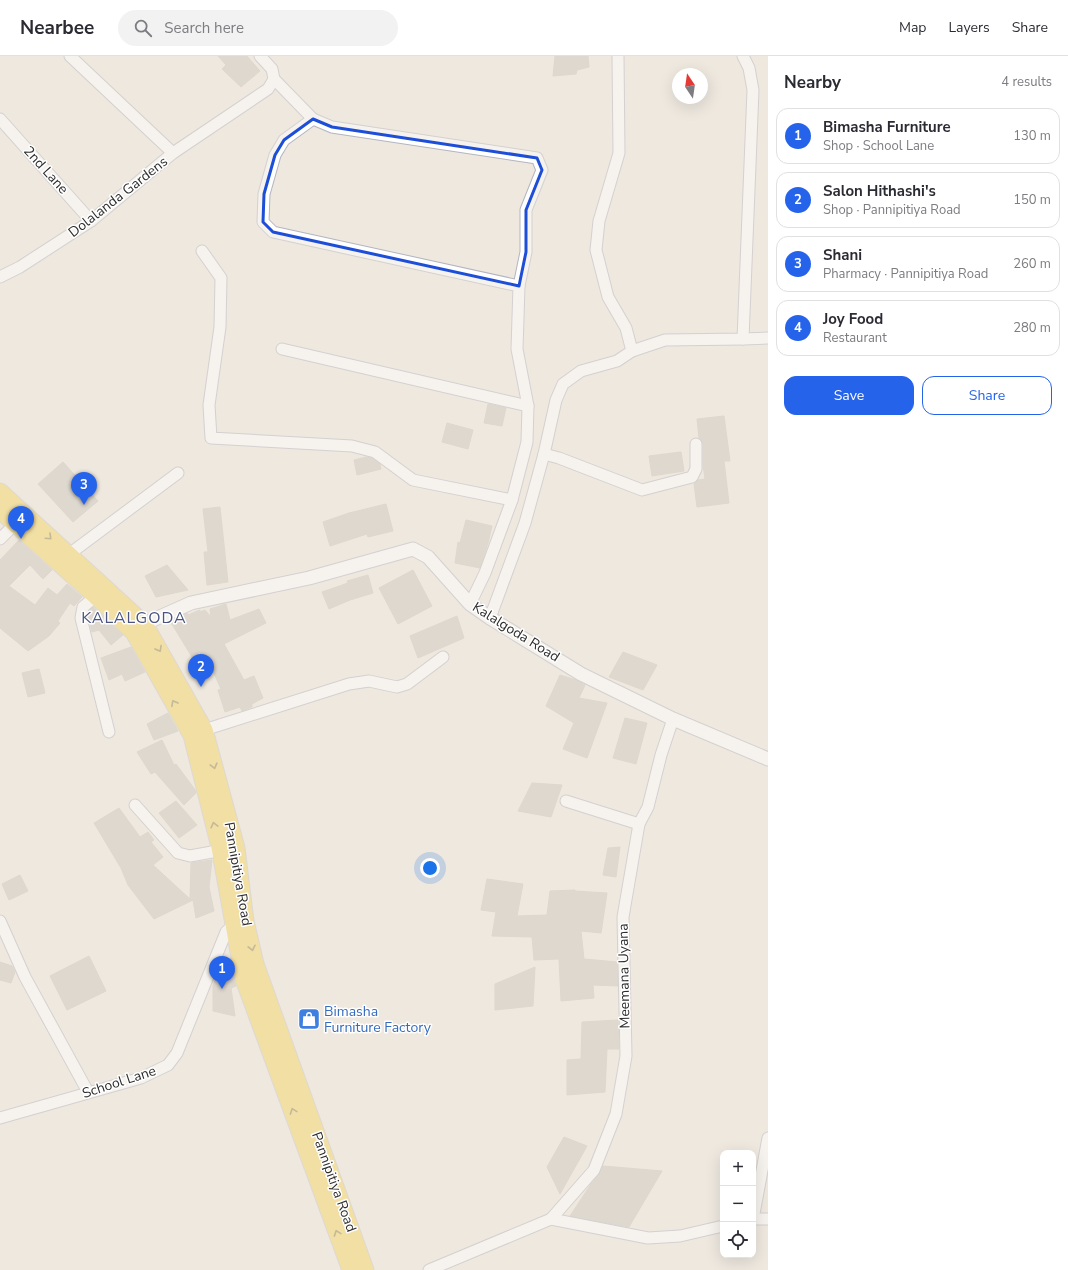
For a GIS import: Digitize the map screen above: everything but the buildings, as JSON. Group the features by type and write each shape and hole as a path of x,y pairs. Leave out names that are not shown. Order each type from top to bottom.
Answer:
{"main road":[{"name":"Pannipitiya Road","path":"0,492 20,519 96,596 139,628 192,735 240,922 365,1270"},
{"name":"Pannipitiya Road","path":"0,510 20,519 68,555 139,628 204,730 236,848 244,979 351,1270"}],"street":[{"name":"Dolalanda Gardens","path":"70,56 173,153"},
{"path":"260,56 272,69 274,79 313,119 332,127 537,158 542,170 526,210 526,252 519,286 517,349 528,406 527,442 512,500 485,573 470,604"},
{"path":"618,56 620,153 599,221 596,250 608,297 626,328 632,351"},
{"path":"742,56 749,68 753,90 743,340"},
{"name":"Dolalanda Gardens","path":"0,276 20,267 91,222 173,153 268,89 274,79"},
{"path":"313,119 284,140 275,155 264,194 263,222 273,232 519,286"},
{"name":"2nd Lane","path":"1,122 91,222"},
{"path":"202,251 221,278 220,327 209,406 211,438 352,446 375,452 413,480 512,500"},
{"path":"490,618 525,523 544,454 556,400 563,384 580,371 617,361 632,351 665,340 743,340 768,338"},
{"path":"282,349 528,406"},
{"path":"544,454 559,458 642,490 692,477 696,469 696,444"},
{"path":"68,555 178,473"},
{"path":"0,539 20,519"},
{"name":"Kalalgoda Road","path":"139,628 191,602 309,578 413,549 428,557 470,604 581,674 673,719 768,759"},
{"path":"96,596 83,607 81,618 108,732"},
{"path":"204,730 349,684 369,681 397,687 402,686 408,684 443,657"},
{"name":"Meemana Uyana","path":"551,1219 594,1170 616,1114 626,1056 623,917 639,824 648,807 661,755 673,719"},
{"path":"566,801 639,824"},
{"path":"135,805 178,853 190,856 212,852 220,847"},
{"path":"0,921 25,977 88,1092"},
{"name":"School Lane","path":"0,1118 141,1078 168,1065 177,1053 226,932 240,922"},
{"path":"756,1203 768,1138"},
{"path":"429,1270 551,1219 648,1238 680,1236 720,1227"},
{"path":"756,1219 768,1219"}],"highlighted area":[{"path":"313,119 332,127 537,158 542,170 526,210 526,252 519,286 273,232 263,222 264,194 275,155 284,140"}],"place":[{"name":"Shani","path":"84,505"},
{"name":"Joy Food","path":"21,539"},
{"name":"Salon Hithashi's","path":"201,687"},
{"name":"Bimasha Furniture","path":"222,989"},
{"name":"Bimasha Furniture Factory","path":"309,1019"}],"district":[{"name":"KALALGODA","path":"134,618"}]}
